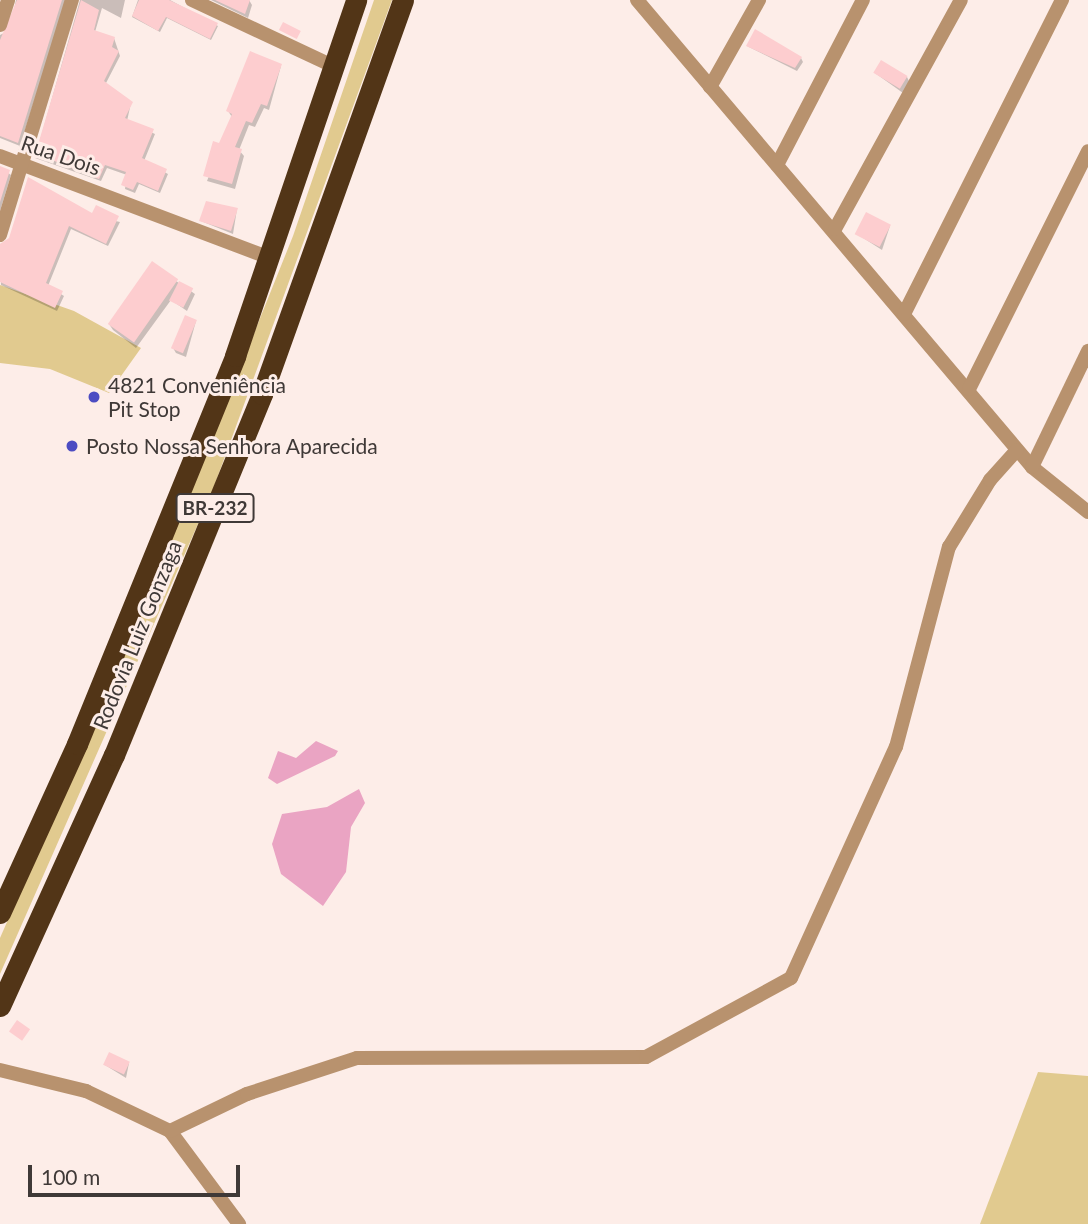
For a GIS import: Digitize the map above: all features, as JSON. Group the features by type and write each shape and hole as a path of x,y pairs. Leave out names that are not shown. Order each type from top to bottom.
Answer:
{"highway":[{"name":"Rodovia Luiz Gonzaga","path":"0,914 78,744 270,258 356,0"},
{"name":"Rodovia Luiz Gonzaga","path":"0,1006 114,755 262,394 403,0"}],"street":[{"path":"0,25 8,0"},
{"path":"0,235 72,0"},
{"path":"192,0 335,67"},
{"path":"637,0 835,229 1017,450 1032,467 1088,512"},
{"path":"648,14 655,0"},
{"path":"710,87 759,0"},
{"path":"777,165 863,0"},
{"path":"835,229 961,0"},
{"path":"904,314 1062,0"},
{"path":"969,389 1088,151"},
{"name":"Rua Dois","path":"0,156 109,194 270,258"},
{"path":"1032,467 1088,351"},
{"path":"170,1131 247,1094 357,1058 646,1057 791,978 896,747 949,547 984,489 1017,450"},
{"path":"0,1070 86,1091 170,1131 239,1224"}],"shaded area":[{"path":"374,0 392,0 212,492 0,974 0,938 140,618 293,236"},
{"path":"0,285 74,311 141,348 109,393 50,369 0,363"},
{"path":"316,741 338,751 335,756 277,784 268,778 278,751 296,758"},
{"path":"359,789 365,803 351,827 346,872 323,906 281,874 272,844 282,814 327,807"},
{"path":"1038,1072 1088,1076 1088,1224 980,1224"}],"building":[{"path":"17,0 62,0 18,143 0,136 0,40"},
{"path":"81,0 99,10 94,30 115,37 112,47 119,51 104,81 133,102 125,118 154,129 142,158 167,169 158,191 137,182 133,190 121,185 126,172 105,165 99,179 42,156 34,158"},
{"path":"139,0 169,0 218,23 210,39 166,17 158,31 132,16"},
{"path":"215,0 250,0 245,14"},
{"path":"283,22 301,31 297,39 279,30"},
{"path":"755,29 802,57 795,68 746,46"},
{"path":"250,51 282,64 267,106 261,104 252,123 246,121 235,147 242,149 232,184 203,176 213,141 219,143 232,114 226,111"},
{"path":"881,60 908,76 900,89 873,73"},
{"path":"0,166 10,170 0,202"},
{"path":"28,177 92,213 96,205 119,216 106,244 69,226 46,283 63,291 55,308 0,282 0,244 9,238"},
{"path":"206,201 238,208 231,231 199,221"},
{"path":"866,212 891,225 880,247 855,234"},
{"path":"152,261 178,279 134,342 108,324"},
{"path":"179,281 193,288 183,308 169,301"},
{"path":"185,315 197,320 183,353 171,348"},
{"path":"17,1020 30,1029 22,1041 9,1031"},
{"path":"109,1052 130,1062 124,1074 103,1065"}],"place":[{"name":"4821 Conveniência Pit Stop","path":"94,397"},
{"name":"Posto Nossa Senhora Aparecida","path":"72,446"}]}
